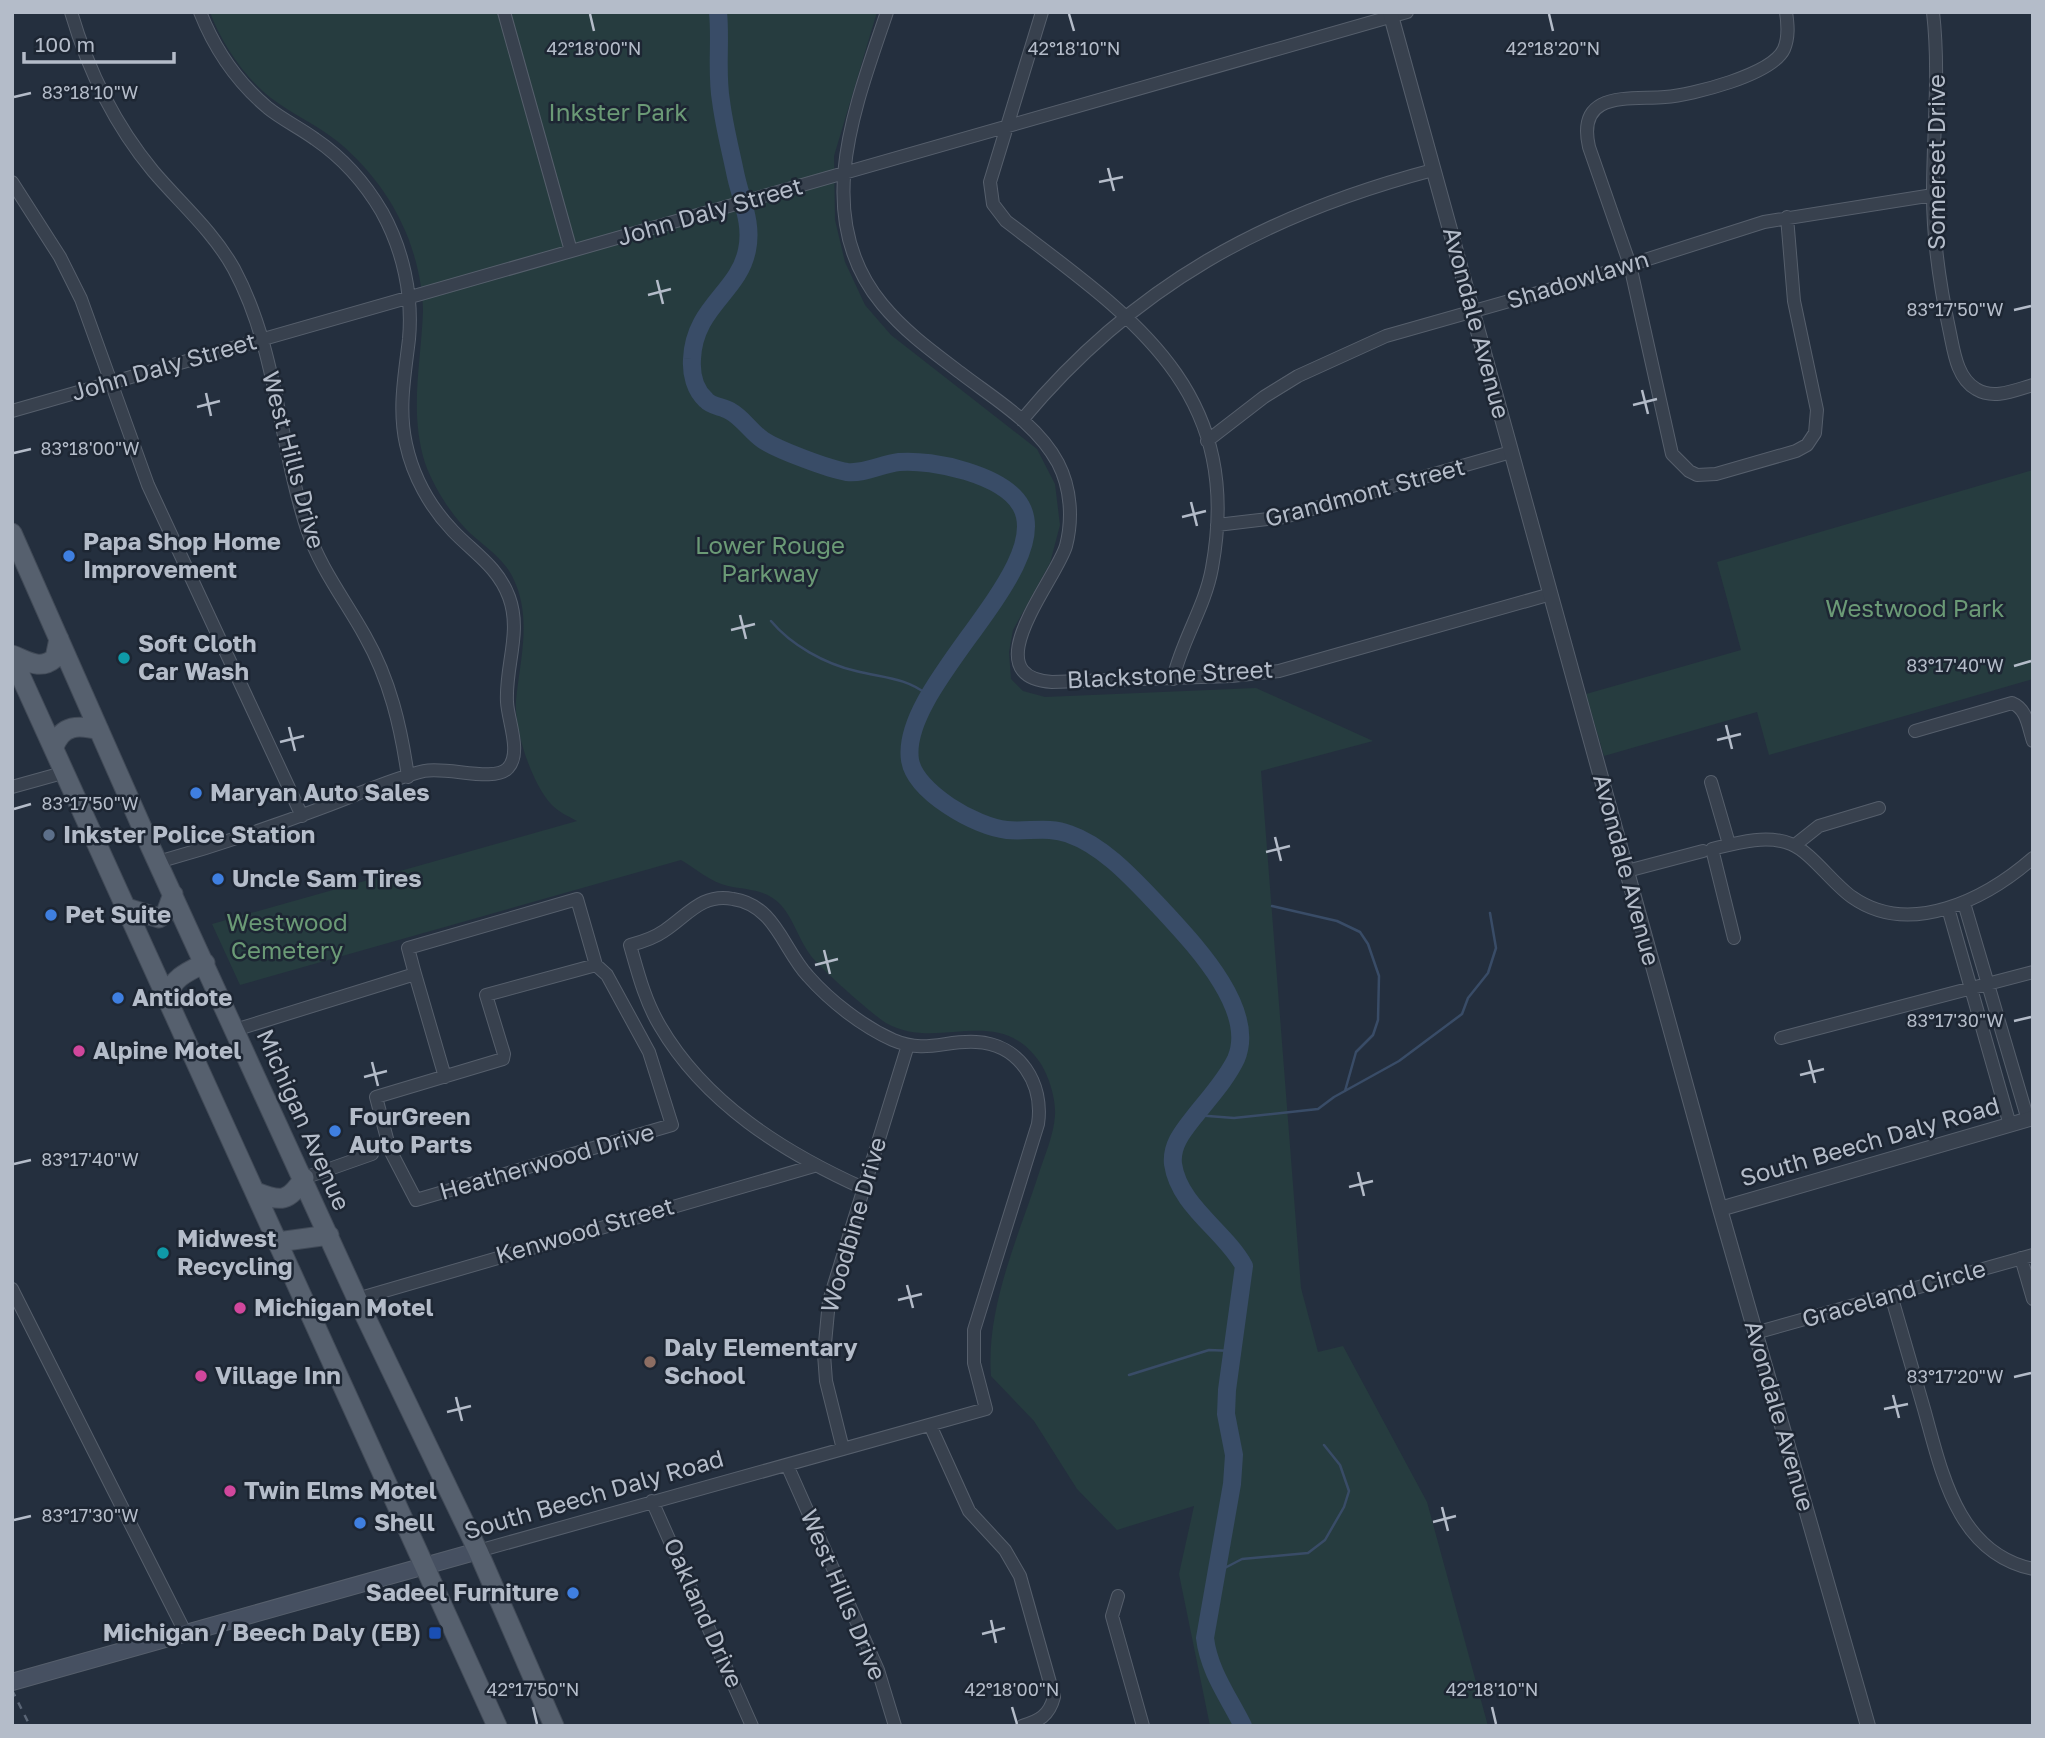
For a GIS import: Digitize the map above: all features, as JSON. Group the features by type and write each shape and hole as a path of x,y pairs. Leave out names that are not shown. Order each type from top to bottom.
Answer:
{"main road":[{"name":"Michigan Avenue","path":"12,533 357,1299 478,1551 554,1726"},
{"path":"12,656 38,666 46,665 55,658 59,639"},
{"path":"12,656 497,1726"},
{"path":"54,747 57,738 69,728 83,726 99,730"},
{"path":"127,908 159,918 166,913 173,894"},
{"path":"167,996 172,982 205,963"},
{"path":"256,1192 275,1199 288,1197 304,1178"},
{"path":"278,1242 329,1235"},
{"name":"South Beech Daly Road","path":"12,1682 478,1551"}],"street":[{"name":"West Hills Drive","path":"71,12 90,66 124,131 156,174 206,227 225,253 242,286 261,339 307,527 325,570 365,635 385,677 399,723 408,777"},
{"path":"158,862 238,840 425,771 446,769 487,775 506,770 515,753 507,699 515,629 513,613 501,580 493,567 441,517 411,463 403,427 402,404 409,335 409,298 396,243 364,185 329,149 269,108 237,77 220,53 200,12"},
{"path":"504,12 571,251"},
{"path":"887,12 845,146 843,205 847,236 857,265 870,288 918,341 1022,421 1070,367 1127,316 1197,265 1268,226 1339,197 1433,170"},
{"path":"1042,12 990,182 990,196 997,211 1127,316 1152,340 1175,371 1194,404 1207,441 1216,485 1217,525 1206,592 1173,679"},
{"name":"John Daly Street","path":"12,411 1407,12"},
{"path":"1786,12 1788,34 1783,51 1763,67 1688,93 1611,100 1591,115 1586,133 1630,265 1672,454 1689,471 1705,475 1733,471 1783,455 1807,444 1815,433 1818,418 1794,301 1787,217"},
{"name":"Somerset Drive","path":"1933,12 1937,87 1933,195 1936,250 1944,307 1961,373 1974,388 1995,395 2033,385"},
{"name":"Avondale Avenue","path":"1390,15 1720,1209 1868,1726"},
{"path":"12,182 71,278 93,328 148,485 302,816"},
{"name":"Shadowlawn","path":"1207,441 1264,397 1327,360 1386,335 1473,312 1630,265 1712,237 1787,217 1933,195"},
{"name":"Blackstone Street","path":"1022,421 1058,464 1067,488 1070,513 1068,538 1062,558 1017,642 1021,667 1029,676 1043,681 1231,676 1301,666 1551,594"},
{"name":"Grandmont Street","path":"1217,525 1284,517 1511,452"},
{"path":"1915,731 2012,703 2020,706 2033,741"},
{"path":"12,787 66,772"},
{"path":"1711,782 1729,844"},
{"path":"1795,845 1819,827 1880,808"},
{"path":"1734,938 1712,849 1729,844 1769,839 1795,845 1851,897 1880,911 1914,914 1964,903 2013,876 2033,859"},
{"path":"1627,871 1703,851"},
{"path":"863,1188 814,1166 746,1120 688,1065 653,1013 630,945 662,933 704,901 723,897 746,902 770,919 796,962 824,992 870,1027 908,1045"},
{"name":"Heatherwood Drive","path":"415,974 408,948 577,899 596,965 607,975 646,1045 672,1125 416,1200 390,1150 376,1097 503,1059 504,1054 486,995 596,965"},
{"path":"1964,903 2031,1119"},
{"path":"1948,908 2010,1125"},
{"path":"1781,1038 2033,972"},
{"path":"235,1030 415,974 445,1077"},
{"name":"South Beech Daly Road","path":"478,1551 986,1409 974,1363 974,1330 1038,1124 1039,1094 1025,1067 996,1046 974,1042 933,1048 908,1045"},
{"name":"Woodbine Drive","path":"843,1449 826,1381 825,1327 837,1268 908,1045"},
{"name":"South Beech Daly Road","path":"1720,1209 2031,1119"},
{"path":"304,1178 372,1154"},
{"name":"Kenwood Street","path":"357,1299 814,1166"},
{"path":"2027,1256 2033,1300"},
{"name":"Graceland Circle","path":"1755,1333 2027,1256"},
{"path":"12,1289 186,1634"},
{"path":"1891,1295 1942,1473 1956,1508 1987,1546 2021,1567 2033,1569"},
{"path":"930,1425 969,1511 1005,1550 1025,1590 1054,1697 1048,1713 1040,1721 1022,1726"},
{"name":"West Hills Drive","path":"787,1465 878,1670 895,1726"},
{"name":"Oakland Drive","path":"652,1501 752,1726"},
{"path":"1118,1596 1112,1616 1143,1726"}],"green space":[{"name":"Lower Rouge Parkway","path":"210,12 877,12 834,156 835,220 845,262 865,305 891,335 1037,449 1055,484 1060,525 1050,563 1013,630 1009,652 1011,679 1023,691 1045,697 1256,688 1373,741 1261,771 1301,1288 1318,1352 1343,1346 1427,1502 1488,1726 1210,1726 1179,1574 1194,1506 1117,1530 1077,1489 1034,1421 991,1376 993,1325 998,1300 1053,1130 1055,1115 1047,1075 1024,1045 1007,1035 987,1031 927,1033 906,1031 886,1023 816,962 786,911 775,900 763,893 716,882 681,860 240,985 212,924 577,821 557,809 544,794 525,755 521,740 516,700 524,625 514,580 501,561 464,527 450,510 438,492 425,463 420,444 417,406 423,300 417,266 397,213 383,190 347,149 261,90 227,48"},
{"name":"Westwood Park","path":"2033,470 2033,679 1769,755 1757,712 1604,756 1586,694 1741,650 1717,562"}],"waterway":[{"path":"718,12 721,101 747,220 748,240 742,265 700,326 692,365 696,387 708,402 735,414 763,440 816,463 847,472 899,462 930,463 984,478 1012,495 1021,506 1026,532 1017,562 998,595 928,698 913,730 910,760 914,772 923,784 949,806 979,822 1007,830 1061,832 1082,839 1106,855 1129,875 1203,956 1229,997 1238,1018 1240,1039 1236,1059 1222,1082 1182,1133 1176,1144 1173,1164 1177,1179 1193,1206 1226,1241 1244,1266 1227,1390 1226,1414 1234,1455 1232,1484 1205,1638 1215,1672 1243,1726"},
{"path":"771,621 788,638 821,658 844,668 902,681 928,695"},
{"path":"1272,906 1337,921 1360,932 1368,944 1379,976 1378,1020 1373,1035 1356,1052 1345,1091"},
{"path":"1195,1115 1234,1118 1318,1109 1334,1097 1399,1061 1462,1014 1468,998 1488,973 1496,948 1490,913"},
{"path":"1129,1375 1209,1350 1233,1351"},
{"path":"1217,1572 1242,1559 1308,1553 1325,1540 1344,1507 1349,1491 1340,1465 1324,1445"}],"railway":[{"path":"12,1690 30,1726"}],"place":[{"name":"Papa Shop Home Improvement","path":"69,556"},
{"name":"Soft Cloth Car Wash","path":"124,658"},
{"name":"Maryan Auto Sales","path":"196,793"},
{"name":"Inkster Police Station","path":"49,835"},
{"name":"Uncle Sam Tires","path":"218,879"},
{"name":"Pet Suite","path":"51,915"},
{"name":"Antidote","path":"118,998"},
{"name":"Alpine Motel","path":"79,1051"},
{"name":"FourGreen Auto Parts","path":"335,1131"},
{"name":"Midwest Recycling","path":"163,1253"},
{"name":"Michigan Motel","path":"240,1308"},
{"name":"Daly Elementary School","path":"650,1362"},
{"name":"Village Inn","path":"201,1376"},
{"name":"Twin Elms Motel","path":"230,1491"},
{"name":"Shell","path":"360,1523"},
{"name":"Sadeel Furniture","path":"573,1593"},
{"name":"Michigan / Beech Daly (EB)","path":"435,1633"}],"park label":[{"name":"Inkster Park","path":"618,113"},
{"name":"Westwood Cemetery","path":"287,937"}]}
